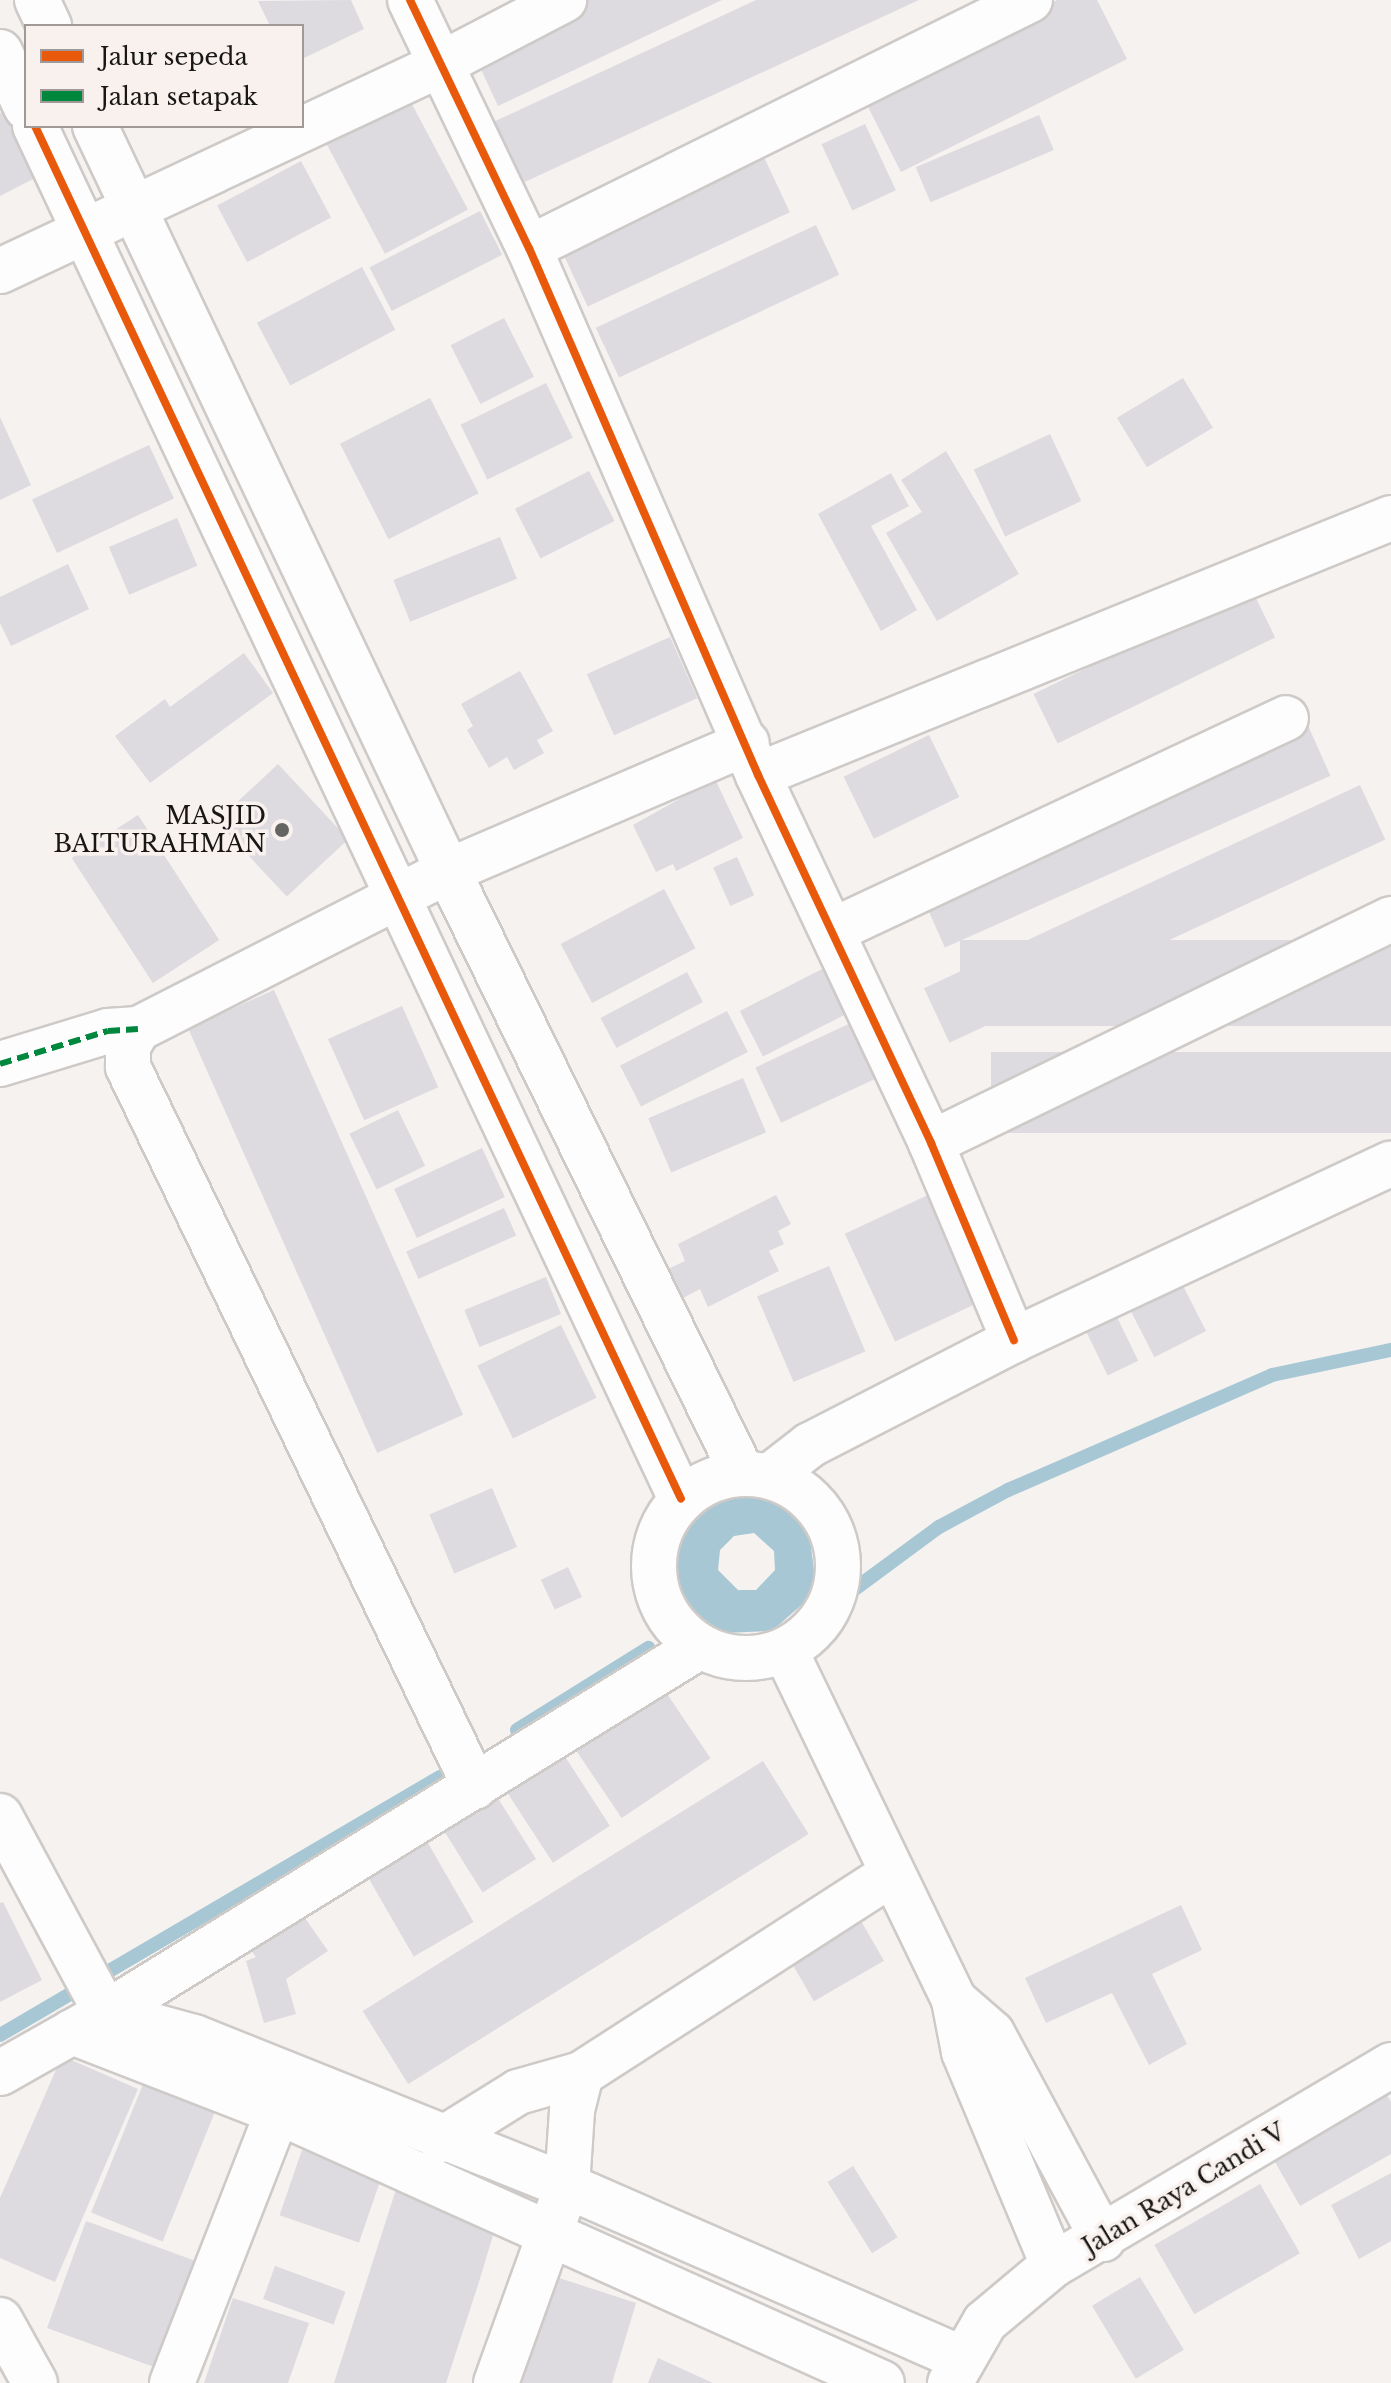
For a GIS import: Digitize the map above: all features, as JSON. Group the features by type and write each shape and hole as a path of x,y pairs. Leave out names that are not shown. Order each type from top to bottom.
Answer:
{"street":[{"path":"37,0 48,24"},
{"path":"410,0 529,248 752,759 931,1143 1014,1340"},
{"path":"0,271 441,64 564,0"},
{"path":"529,248 1030,0"},
{"path":"0,52 24,103"},
{"path":"36,128 396,900 567,1252 681,1499"},
{"path":"96,128 448,871 624,1227 756,1474 813,1501 832,1533 838,1570 823,1618 785,1650 756,1659 726,1657 699,1647 668,1618 653,1577 658,1535 681,1499 710,1480 756,1474 1014,1340 1391,1163"},
{"path":"0,1064 108,1031 138,1029 448,871 1391,518"},
{"path":"834,930 1286,718"},
{"path":"931,1143 1391,919"},
{"path":"138,1029 128,1046 128,1067 475,1787"},
{"path":"567,1252 624,1227"},
{"path":"0,2073 91,2008 475,1787 699,1647"},
{"path":"785,1650 954,2000 964,2052 1053,2265"},
{"path":"5,1839 91,2008 284,2094 553,2235 882,2383"},
{"path":"441,2140 518,2092 581,2074 891,1874"},
{"path":"954,2000 992,2033 1103,2239"},
{"name":"Jalan Raya Candi V","path":"955,2371 985,2322 1053,2265 1103,2239 1391,2065"},
{"path":"496,2383 553,2235 567,2186 572,2110 581,2074"},
{"path":"284,2094 441,2140 567,2186 955,2371"},
{"path":"172,2383 284,2094"},
{"path":"0,2320 35,2383"}],"water":[{"path":"754,1494 776,1500 809,1531 815,1578 807,1600 772,1631 725,1633 703,1623 687,1606 677,1585 679,1539 708,1504","holes":["754,1533 774,1551 775,1570 756,1590 738,1590 718,1570 720,1550 734,1536"]}],"building":[{"path":"351,0 364,29 304,58 304,24 269,24 258,1"},
{"path":"585,0 722,0 498,106 473,52"},
{"path":"756,0 919,0 516,186 489,124"},
{"path":"1057,0 1097,0 1127,59 901,172 863,97"},
{"path":"406,93 468,210 385,254 323,137"},
{"path":"4,111 37,177 0,196 0,113"},
{"path":"1039,115 1054,150 931,202 916,167"},
{"path":"865,124 896,190 852,210 821,144"},
{"path":"764,157 790,212 588,307 562,251"},
{"path":"301,161 331,218 247,262 217,206"},
{"path":"480,211 502,255 392,311 370,267"},
{"path":"816,225 839,275 619,378 596,328"},
{"path":"362,267 395,330 290,386 257,323"},
{"path":"504,318 534,377 481,404 451,345"},
{"path":"1183,378 1213,428 1147,467 1117,418"},
{"path":"546,383 573,438 487,479 461,425"},
{"path":"430,398 479,493 389,539 340,444"},
{"path":"0,417 31,485 0,500"},
{"path":"1050,434 1081,501 1005,537 974,469"},
{"path":"149,445 174,498 57,553 32,500"},
{"path":"946,451 1019,574 937,621 886,533 922,512 901,480"},
{"path":"589,471 614,521 540,559 515,509"},
{"path":"891,473 909,506 871,526 917,610 881,631 818,514"},
{"path":"177,518 197,566 129,595 109,547"},
{"path":"500,537 517,579 410,622 393,580"},
{"path":"68,564 89,609 11,646 0,623 0,597"},
{"path":"1251,588 1275,637 1058,744 1033,694"},
{"path":"670,637 697,698 614,735 587,674"},
{"path":"244,653 273,693 150,783 115,736 165,699 170,707"},
{"path":"520,671 553,731 537,740 544,753 514,770 507,757 489,768 467,730 473,726 461,704"},
{"path":"1306,721 1330,776 945,947 920,893"},
{"path":"929,735 959,797 874,839 844,777"},
{"name":"MASJID BAITURAHMAN","path":"278,764 348,839 287,897 217,821"},
{"path":"715,779 743,838 676,871 673,864 656,872 633,825"},
{"path":"1360,785 1385,839 949,1043 924,988"},
{"path":"138,815 219,940 153,983 72,858"},
{"path":"737,857 754,895 730,906 713,868"},
{"path":"664,889 695,948 592,1003 561,944"},
{"path":"960,940 1391,940 1391,1026 960,1026"},
{"path":"828,966 851,1011 763,1056 740,1011"},
{"path":"687,972 703,1002 616,1048 600,1018"},
{"path":"274,990 463,1415 377,1453 188,1028"},
{"path":"402,1006 438,1087 364,1120 328,1039"},
{"path":"727,1011 748,1052 641,1106 620,1065"},
{"path":"855,1021 881,1076 781,1123 755,1067"},
{"path":"991,1052 1391,1052 1391,1133 991,1133"},
{"path":"743,1078 766,1132 671,1173 648,1118"},
{"path":"398,1110 425,1166 377,1189 349,1134"},
{"path":"482,1148 505,1197 417,1238 394,1189"},
{"path":"930,1194 980,1302 895,1342 845,1234"},
{"path":"776,1195 791,1224 778,1231 784,1244 769,1251 779,1271 708,1307 700,1289 683,1298 668,1269 685,1261 678,1244"},
{"path":"504,1208 516,1235 418,1279 406,1252"},
{"path":"829,1266 865,1352 794,1382 757,1296"},
{"path":"1177,1274 1206,1331 1154,1357 1125,1300"},
{"path":"546,1277 561,1314 479,1347 464,1310"},
{"path":"1115,1313 1138,1361 1108,1376 1084,1328"},
{"path":"561,1325 597,1398 513,1439 477,1366"},
{"path":"492,1488 517,1547 454,1573 429,1515"},
{"path":"568,1567 582,1597 555,1610 541,1580"},
{"path":"659,1682 710,1758 622,1818 570,1742"},
{"path":"562,1752 610,1826 553,1863 505,1789"},
{"path":"763,1761 809,1834 408,2084 363,2011"},
{"path":"491,1787 536,1859 483,1892 438,1820"},
{"path":"421,1831 474,1922 414,1956 361,1866"},
{"path":"3,1902 42,1980 0,2002 0,1903"},
{"path":"1181,1905 1202,1950 1152,1974 1187,2044 1149,2065 1112,1993 1046,2023 1025,1978"},
{"path":"300,1911 328,1951 286,1979 296,2014 264,2023 246,1961 256,1957 248,1946"},
{"path":"861,1921 884,1961 814,2001 791,1962"},
{"path":"62,2056 138,2089 55,2282 0,2258 0,2198"},
{"path":"150,2067 221,2096 163,2241 91,2213"},
{"path":"1383,2088 1391,2102 1391,2154 1300,2206 1270,2153"},
{"path":"302,2150 381,2177 359,2243 280,2215"},
{"path":"853,2166 898,2237 872,2253 828,2182"},
{"path":"1391,2173 1391,2241 1359,2259 1331,2205"},
{"path":"400,2177 500,2212 478,2285 446,2383 334,2383"},
{"path":"1260,2184 1300,2253 1194,2314 1154,2245"},
{"path":"86,2221 198,2262 159,2369 47,2328"},
{"path":"275,2266 345,2292 334,2325 263,2299"},
{"path":"553,2276 636,2303 612,2383 519,2383"},
{"path":"1140,2277 1184,2350 1136,2379 1092,2306"},
{"path":"233,2298 309,2323 288,2383 204,2383"},
{"path":"658,2358 713,2383 648,2383"}],"waterway":[{"path":"848,1594 939,1527 1008,1490 1272,1375 1391,1350"},
{"path":"517,1730 648,1648"},
{"path":"0,2035 440,1777"}],"marked path":[{"path":"0,1064 108,1031 138,1029"}],"cycle path":[{"path":"410,0 529,248 758,775 931,1143 1014,1340"},
{"path":"36,128 681,1499"}],"place":[{"name":"MASJID BAITURAHMAN","path":"282,830"}]}
